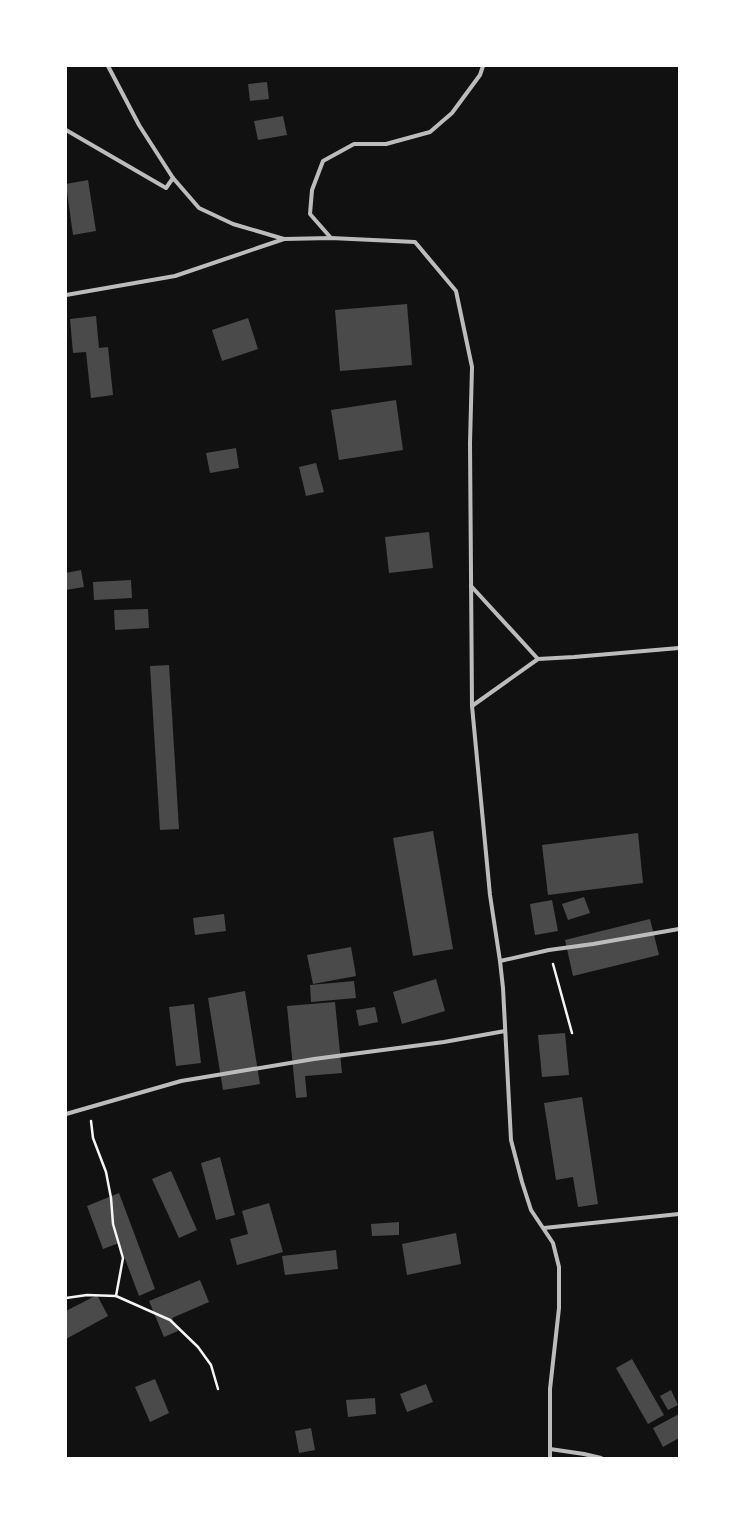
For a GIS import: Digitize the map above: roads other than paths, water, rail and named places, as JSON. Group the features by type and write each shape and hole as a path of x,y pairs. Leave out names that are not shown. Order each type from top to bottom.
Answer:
{"street":[{"path":"108,66 139,125 173,178 199,208 233,224 284,239"},
{"path":"331,238 310,214 312,190 323,161 354,144 386,144 430,132 452,113 480,75 483,66"},
{"path":"66,130 166,188 173,178"},
{"path":"66,295 174,276 284,239 331,238 415,242 456,291 472,367 470,443 472,706 490,896 500,961 511,1140 531,1210 553,1243 559,1266 559,1308 550,1389 550,1458"},
{"path":"471,586 538,659"},
{"path":"472,706 538,659 679,648"},
{"path":"500,961 549,950 679,929"},
{"path":"66,1114 181,1081 314,1059 444,1042 505,1031"},
{"path":"544,1228 679,1214"},
{"path":"550,1449 601,1458"}]}
